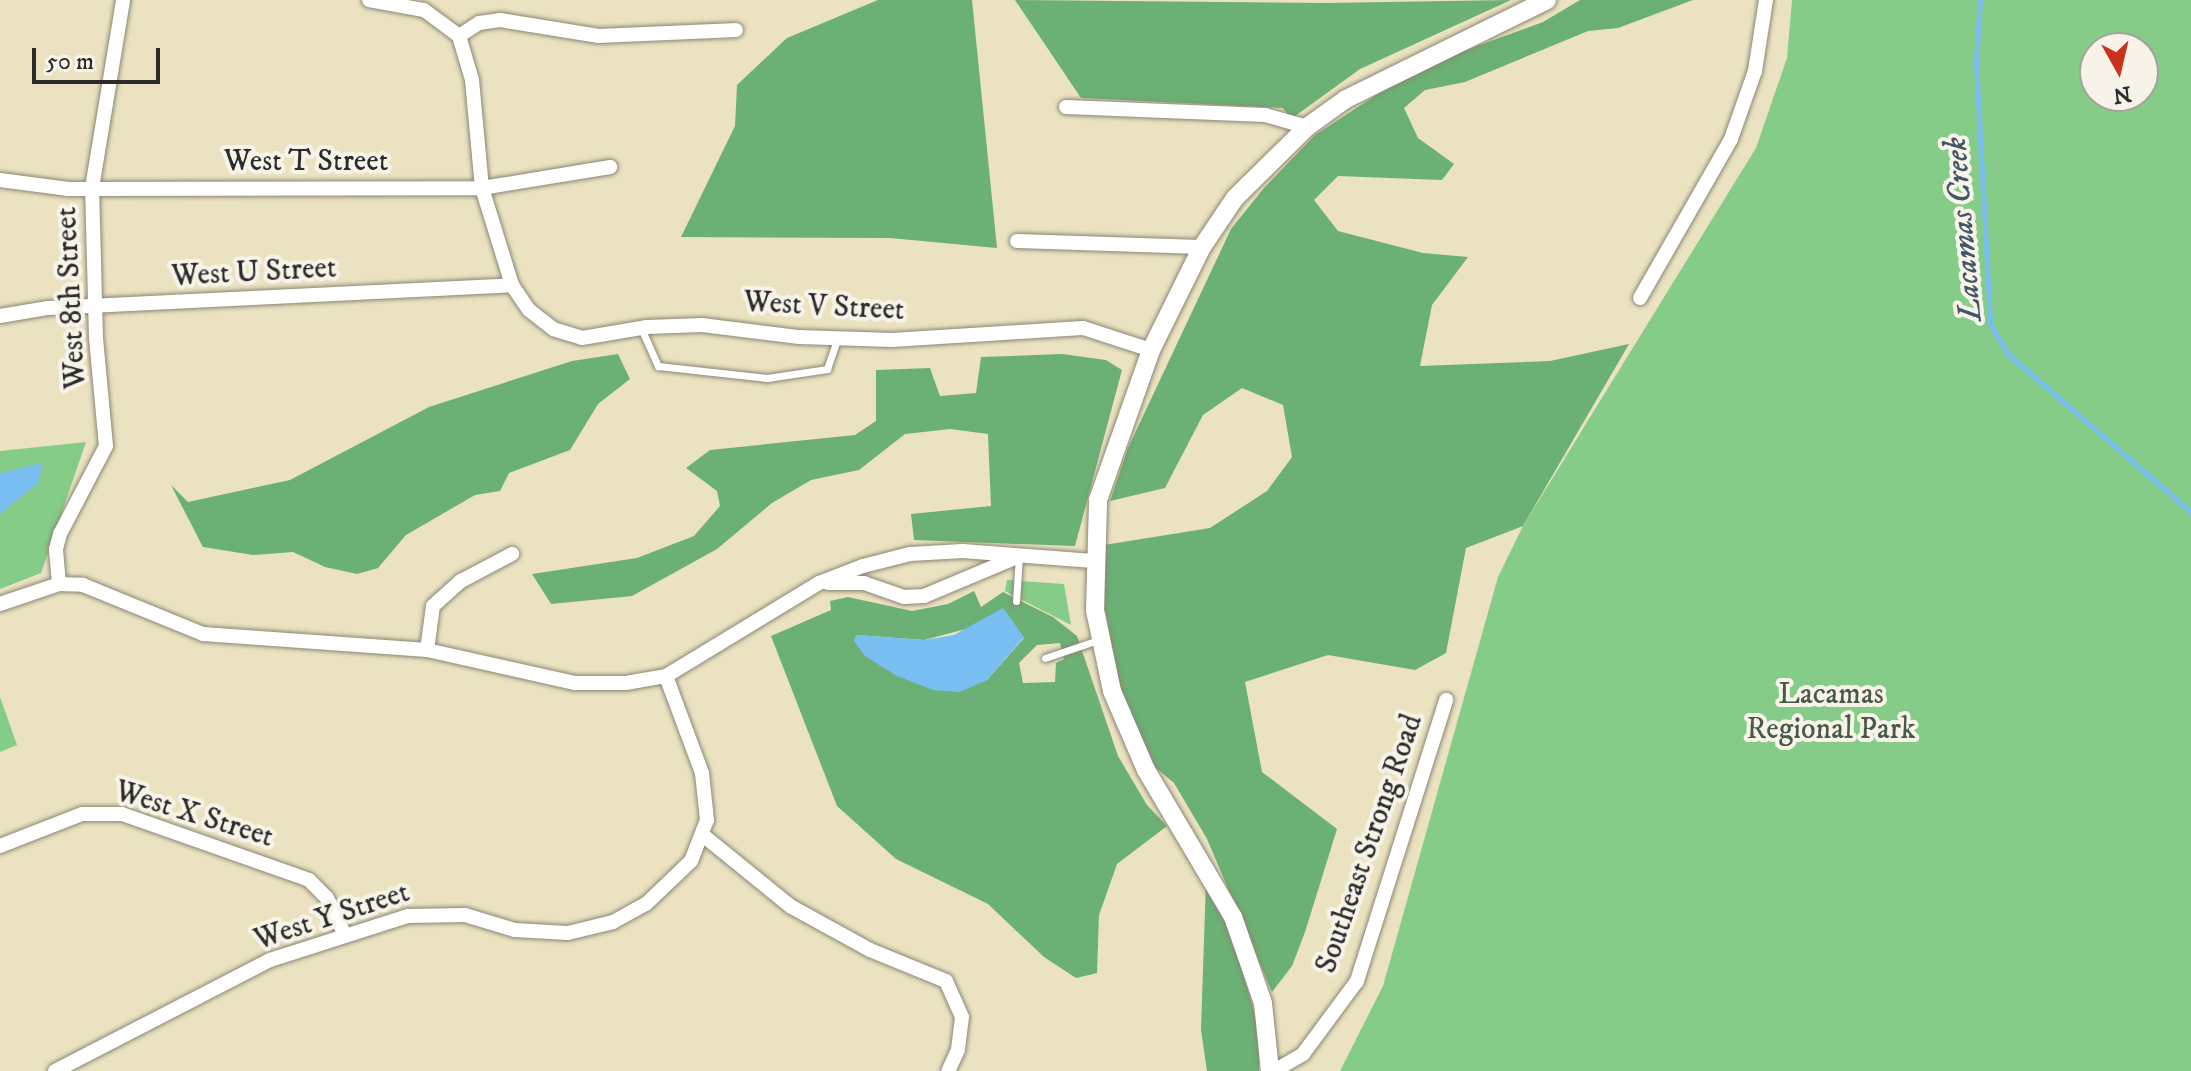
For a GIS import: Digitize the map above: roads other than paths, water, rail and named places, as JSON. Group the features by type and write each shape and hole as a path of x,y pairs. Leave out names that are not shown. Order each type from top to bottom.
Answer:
{"street":[{"name":"West 8th Street","path":"59,584 60,534 106,446 94,307 92,188 123,0"},
{"path":"369,0 424,10 449,23 459,36 472,80 482,188 512,285"},
{"path":"1640,298 1731,139 1755,71 1766,0"},
{"path":"1272,1071 1263,1003 1233,917 1129,736 1100,639 1093,561 1098,500 1109,459 1151,350 1202,247 1235,198 1307,127 1395,71 1540,1"},
{"path":"459,36 479,23 500,20 613,37 736,30"},
{"path":"1066,107 1265,115 1307,127"},
{"name":"West T Street","path":"0,180 92,188 482,188 610,167"},
{"path":"1017,241 1202,247"},
{"name":"West U Street","path":"0,316 94,307 512,285"},
{"name":"West V Street","path":"512,285 540,321 582,338 641,328 702,325 837,340 1083,328 1151,350"},
{"path":"0,604 59,584 100,589 203,634 427,650 575,683 626,683 666,676 819,583 910,554 963,551 1093,561"},
{"path":"427,650 433,606 461,581 512,554"},
{"path":"819,583 864,583 904,597 924,596 1019,556"},
{"path":"666,676 702,773 704,836 790,906 870,950 946,981 962,1017 952,1070"},
{"name":"Southeast Strong Road","path":"1272,1071 1303,1054 1357,981 1446,700"},
{"name":"West X Street","path":"0,846 82,814 122,814 309,880 327,898 345,935"},
{"name":"West Y Street","path":"55,1071 270,960 345,935 427,913 465,915 541,934 591,929 632,913 665,890 691,861 704,836"}],"lane":[{"path":"641,328 658,366 767,378 827,369 837,340"},
{"path":"1016,601 1019,556"},
{"path":"1045,658 1100,639"}],"water":[{"path":"42,463 39,482 0,514 0,473"},
{"path":"1003,608 1024,637 987,680 960,692 933,690 897,676 865,656 854,641 856,635 924,640 954,635"}],"waterway":[{"name":"Lacamas Creek","path":"1980,0 1976,62 1990,324 2008,354 2191,512"}],"park label":[{"name":"Lacamas Regional Park","path":"1831,712"}]}
